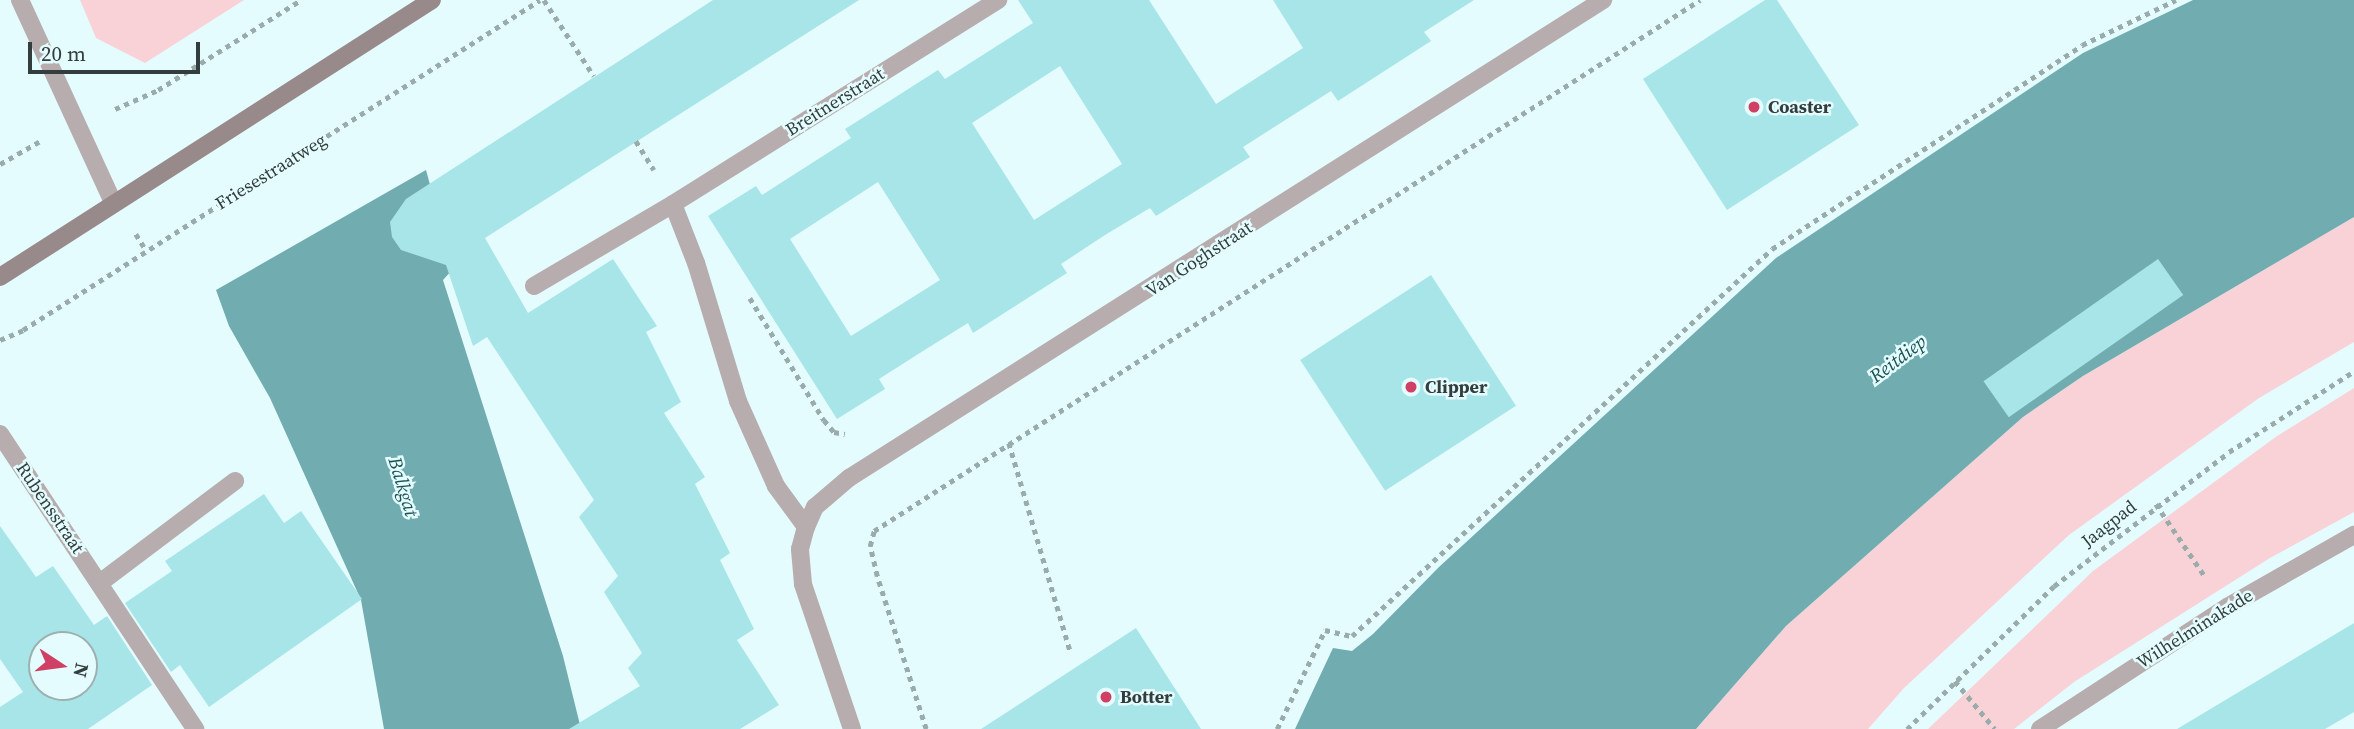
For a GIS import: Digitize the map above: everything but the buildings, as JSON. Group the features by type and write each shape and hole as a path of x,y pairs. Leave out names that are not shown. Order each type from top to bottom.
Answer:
{"main road":[{"path":"0,277 113,202 432,0"}],"street":[{"path":"20,0 113,202"},
{"name":"Breitnerstraat","path":"534,286 673,204 998,0"},
{"name":"Van Goghstraat","path":"852,729 799,566 806,527 815,507 849,478 1603,0"},
{"path":"673,204 747,425 783,498 806,527"},
{"name":"Rubensstraat","path":"0,434 101,582 195,729"},
{"path":"101,582 235,481"},
{"name":"Wilhelminakade","path":"2039,729 2227,607 2354,535"}],"path":[{"path":"0,164 23,147 158,90 301,0"},
{"path":"542,0 594,76"},
{"name":"Friesestraatweg","path":"0,340 23,330 542,0"},
{"path":"926,729 877,576 870,547 874,531 1700,0"},
{"path":"1277,729 1325,630 1352,636 1772,249 2082,45 2176,0"},
{"path":"746,291 824,420 834,432 848,434"},
{"name":"Jaagpad","path":"1907,729 2053,586 2157,504 2354,371"},
{"path":"1009,443 1070,650"},
{"path":"2157,504 2227,607"},
{"path":"1955,681 1995,729"}],"shaded area":[{"path":"80,0 244,0 145,63 96,38"},
{"path":"2354,217 2354,342 2259,398 2069,535 1904,688 1868,729 1696,729 1786,626 2023,417 2083,376"},
{"path":"2354,388 2354,512 2270,558 2074,682 2014,729 1928,729 2093,571 2277,436"}],"water":[{"name":"Reitdiep","path":"2193,0 2354,0 2354,217 2083,376 2023,417 1786,626 1696,729 1295,729 1333,648 1352,651 1373,634 1439,567 1776,258 2083,53"},
{"name":"Balkgat","path":"426,170 453,269 443,280 563,656 581,729 384,729 361,600 270,398 229,326 216,290"}],"place":[{"name":"Coaster","path":"1754,107"},
{"name":"Clipper","path":"1411,387"},
{"name":"Botter","path":"1106,697"}]}
